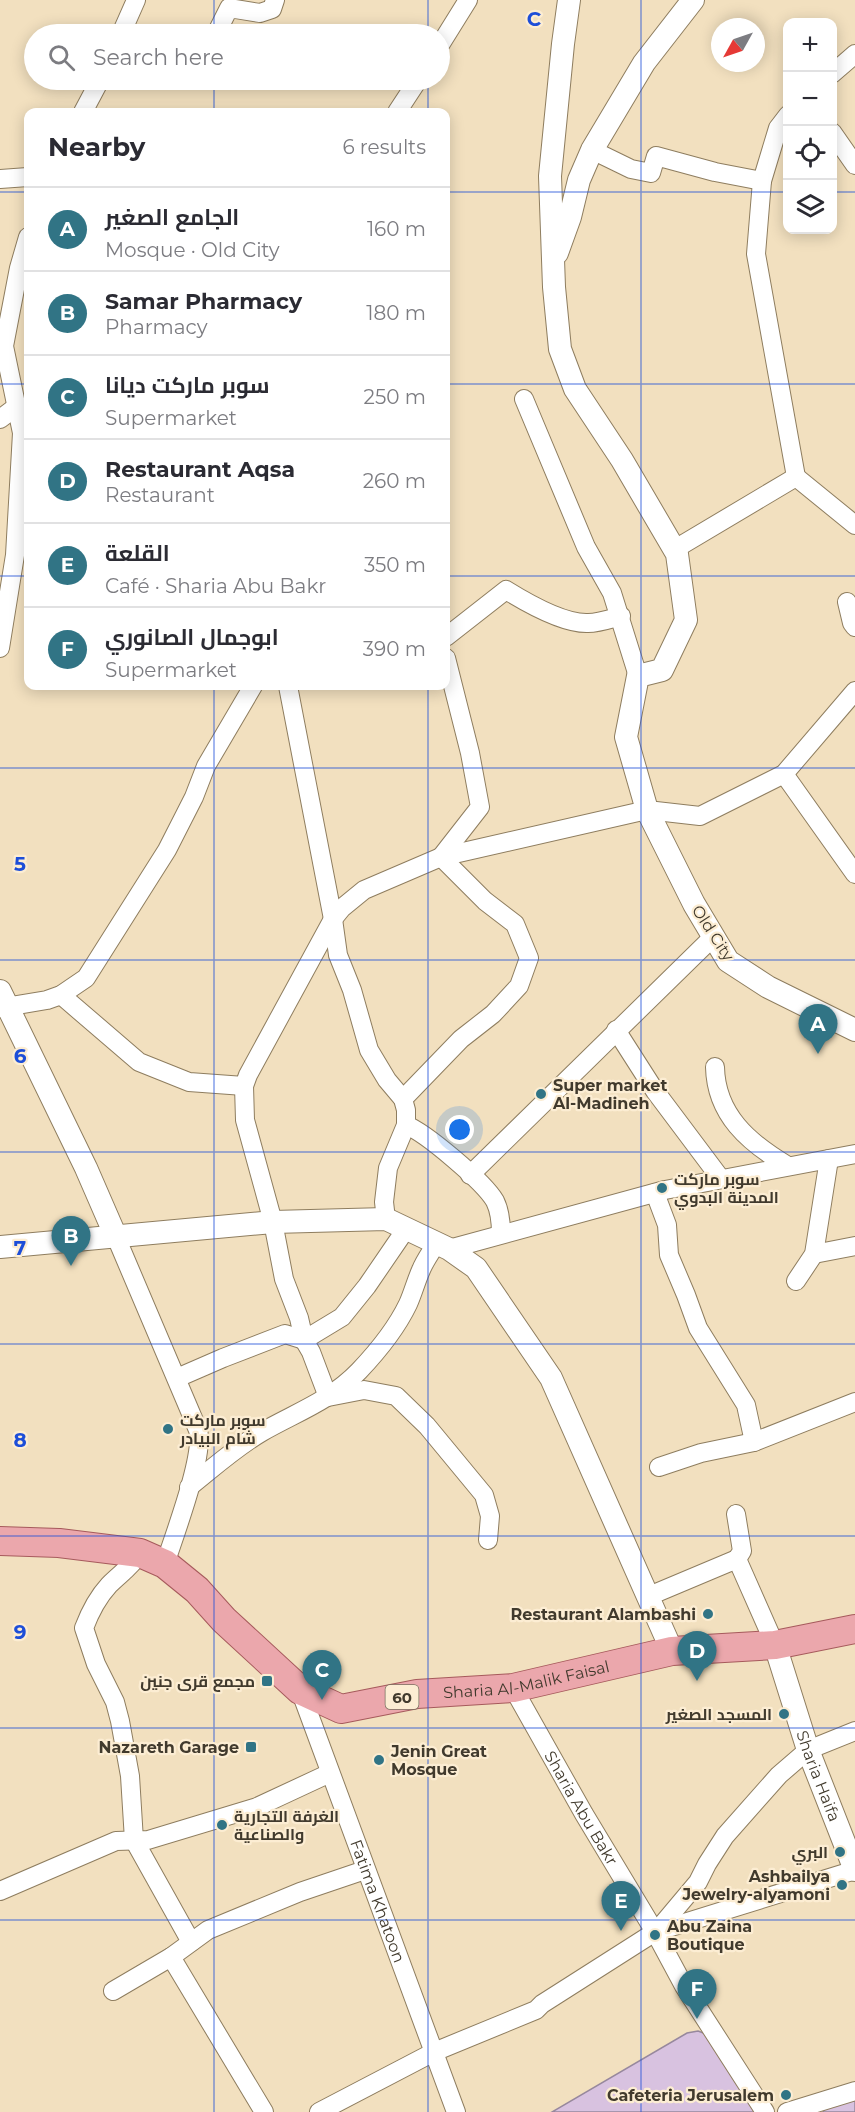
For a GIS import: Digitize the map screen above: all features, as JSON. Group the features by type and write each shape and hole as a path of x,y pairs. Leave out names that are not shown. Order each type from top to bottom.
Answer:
{"main road":[{"path":"0,1541 59,1543 152,1559"},
{"name":"Sharia Al-Malik Faisal","path":"152,1559 197,1590 224,1620 300,1690 341,1709 417,1695 513,1688 672,1651 775,1645 855,1629"}],"street":[{"path":"125,24 136,0"},
{"path":"221,24 229,8 260,13 272,9 275,0"},
{"path":"450,29 468,0"},
{"path":"524,399 586,548 607,580 621,616 638,676 662,670 685,622 677,554 622,460 575,389 560,349 553,263 550,176 562,44 569,0"},
{"path":"553,263 570,217 579,180 592,150 644,63 693,0"},
{"path":"834,72 855,54"},
{"path":"85,108 95,90"},
{"path":"400,108 411,90"},
{"path":"783,122 778,128 762,181 756,254 796,477 855,525"},
{"path":"837,139 855,165"},
{"path":"592,150 631,169 651,173 656,156 715,172 762,181"},
{"path":"0,178 24,177"},
{"path":"0,648 15,555 22,433 4,346 24,251"},
{"path":"0,419 16,407"},
{"path":"675,549 796,477"},
{"path":"450,634 506,590 525,602 548,612 586,624 621,616"},
{"path":"848,602 852,623 855,627"},
{"path":"441,857 480,807 470,753 450,674"},
{"name":"Old City","path":"638,676 626,737 646,810 713,937 732,965 768,987 855,1030"},
{"path":"2,1002 32,1004 61,995 86,978 168,850 190,806 206,766 251,690"},
{"path":"289,690 338,955 352,990 369,1050 387,1080 403,1099 407,1116 406,1125 388,1165 384,1202 386,1219"},
{"path":"328,1397 304,1340 299,1318 284,1279 273,1222 245,1120 244,1086 251,1067 333,920 347,903 364,890 441,857 646,810 700,816 784,774 855,691"},
{"path":"784,774 854,870"},
{"path":"403,1099 461,1040 494,1014 519,986 530,958 515,924 485,901 441,857"},
{"path":"470,1175 713,937"},
{"path":"61,995 139,1062 189,1082 244,1086"},
{"path":"2,1002 86,1168 198,1430 200,1442 189,1487 152,1559 131,1567 118,1576 99,1598 84,1628 96,1664 115,1702 120,1721 130,1776 134,1840 191,1942"},
{"path":"616,1030 655,1091 721,1179"},
{"path":"715,1067 718,1094 730,1116 758,1146 788,1166"},
{"path":"406,1125 425,1135 480,1184 496,1203 501,1234"},
{"path":"189,1487 241,1445 328,1397 360,1370 392,1331 407,1305 422,1268 443,1245 501,1234 655,1193 855,1154"},
{"path":"796,1281 814,1254 828,1159"},
{"path":"655,1193 668,1225 669,1255 698,1328 746,1405 754,1442"},
{"path":"0,1247 273,1222 386,1219 443,1245 476,1268 551,1378 672,1651"},
{"path":"177,1378 285,1334 304,1340 342,1317 367,1286 406,1229"},
{"path":"814,1254 855,1246"},
{"path":"328,1397 364,1390 396,1396 427,1426 484,1495 490,1516 488,1540"},
{"path":"659,1467 701,1453 754,1442 855,1402"},
{"path":"649,1596 737,1559 742,1551 736,1514"},
{"path":"737,1559 775,1645"},
{"name":"Sharia Haifa","path":"775,1645 808,1750 855,1870"},
{"name":"Sharia Abu Bakr","path":"513,1688 584,1814 655,1932 704,2030 765,2112"},
{"name":"Fatima Khatoon","path":"300,1690 456,2112"},
{"path":"655,1932 698,1882 725,1836 779,1775 808,1750 855,1731"},
{"path":"0,1891 116,1841 148,1840 257,1807 330,1773"},
{"path":"113,1991 171,1957 208,1930 300,1892 365,1870"},
{"path":"319,2112 434,2052 536,2010 655,1932 855,1870"},
{"path":"171,1957 264,2112"},
{"path":"787,2112 855,2091"}],"building":[{"path":"698,2031 718,2041 762,2112 552,2112 687,2033"},
{"path":"855,2086 855,2112 823,2112 827,2100"}],"place":[{"name":"الجامع الصغير","path":"818,1054"},
{"name":"Super market Al-Madineh","path":"541,1094"},
{"name":"سوبر ماركت المدينة البدوي","path":"662,1188"},
{"name":"Samar Pharmacy","path":"71,1266"},
{"name":"سوبر ماركت شام البيادر","path":"168,1429"},
{"name":"Restaurant Alambashi","path":"708,1614"},
{"name":"مجمع قرى جنين","path":"267,1681"},
{"name":"Restaurant Aqsa","path":"697,1681"},
{"name":"سوبر ماركت ديانا","path":"322,1700"},
{"name":"المسجد الصغير","path":"784,1714"},
{"name":"Nazareth Garage","path":"251,1747"},
{"name":"Jenin Great Mosque","path":"379,1760"},
{"name":"الغرفة التجارية والصناعية","path":"222,1825"},
{"name":"البري","path":"840,1852"},
{"name":"Ashbailya Jewelry-alyamoni","path":"842,1885"},
{"name":"القلعة","path":"621,1931"},
{"name":"Abu Zaina Boutique","path":"655,1935"},
{"name":"ابوجمال الصانوري","path":"697,2019"},
{"name":"Cafeteria Jerusalem","path":"786,2095"}]}
